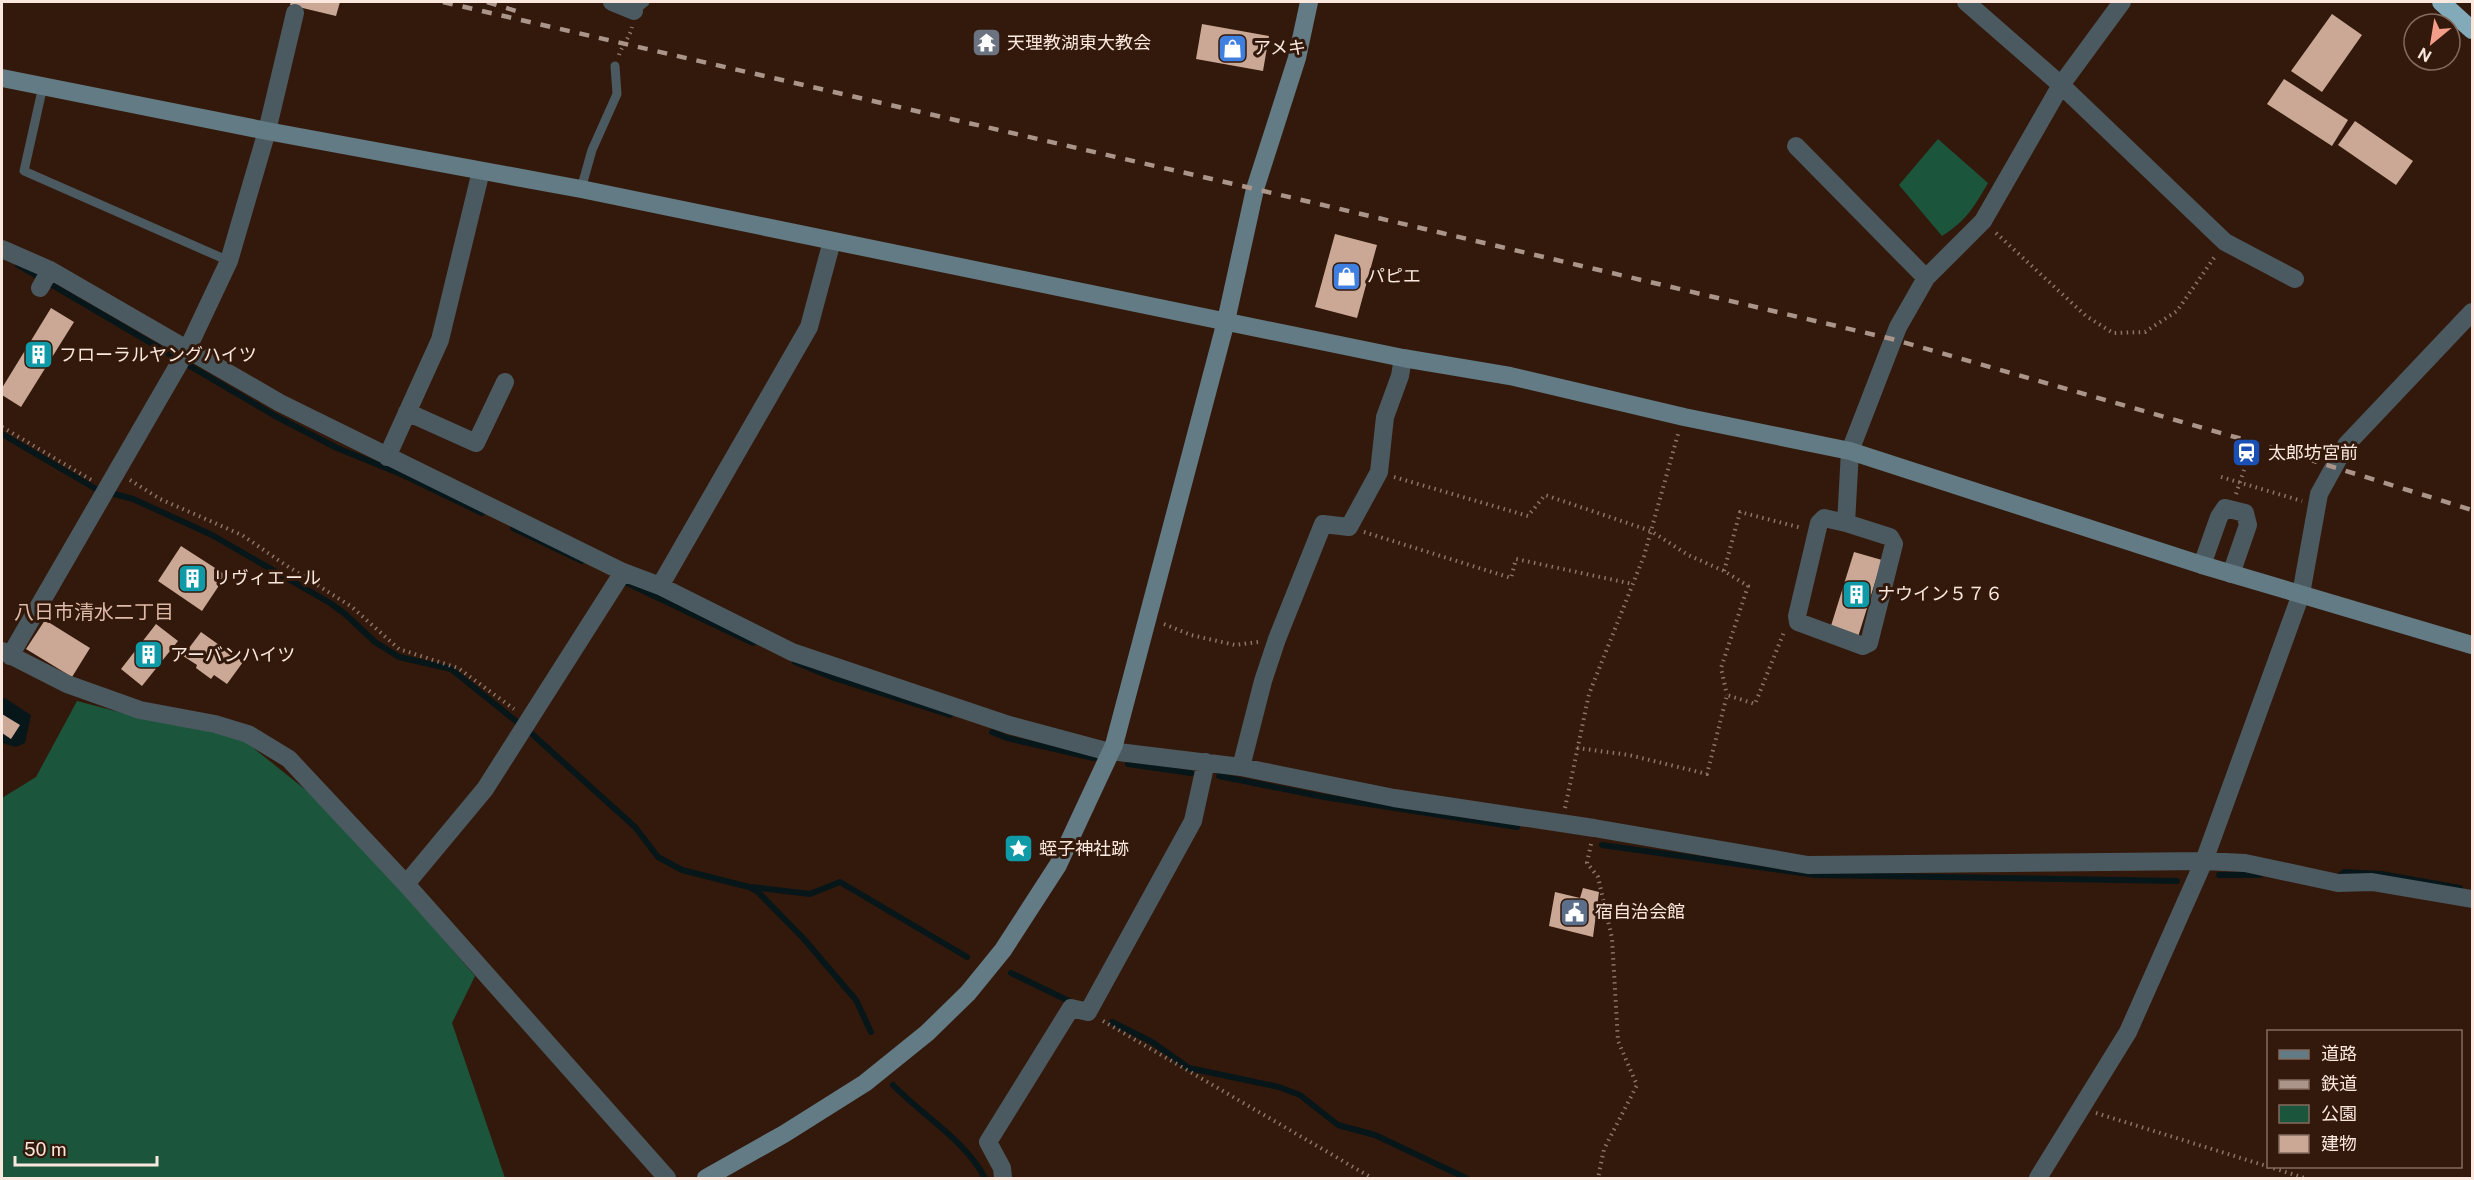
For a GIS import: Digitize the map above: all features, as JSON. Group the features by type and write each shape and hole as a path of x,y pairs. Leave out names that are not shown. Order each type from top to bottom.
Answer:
{"highway":[{"path":"2444,2 2472,30"}],"street":[{"path":"612,2 639,6"},
{"path":"706,1179 865,1083 927,1033 968,993 1003,950 1058,865 1112,750 1226,321 1256,189 1297,58 1309,2"},
{"path":"1966,2 2061,85 2225,242 2295,279"},
{"path":"1846,523 1850,451 1892,339 1926,278 1983,221 2061,85 2121,2"},
{"path":"295,13 267,131 229,261 187,350 110,483 6,653 67,684 140,710 215,724 248,734 289,759 406,884 667,1179"},
{"path":"2,78 267,131 581,189 1403,358 1510,376 1684,417 1850,451 2202,565 2472,645"},
{"path":"1796,146 1926,278"},
{"path":"387,457 440,340 481,171"},
{"path":"660,586 809,327 832,241"},
{"path":"2,249 50,270 280,403 622,572 660,586 792,652 1009,725 1112,750 1241,766 1394,798 1594,828 1808,865 2204,861 2245,863 2338,883 2372,882 2472,899"},
{"path":"40,288 50,270"},
{"path":"2038,1179 2128,1032 2204,861 2301,594 2319,494 2346,445 2472,312"},
{"path":"1241,766 1263,681 1277,639 1323,524 1349,527 1378,472 1385,417 1400,376 1403,358"},
{"path":"407,412 476,444 505,382"},
{"path":"2202,565 2219,517 2225,508 2245,513 2248,525 2231,574"},
{"path":"1824,518 1890,537 1894,544 1869,643 1863,646 1798,622 1797,616 1816,533 1819,523 1824,518"},
{"path":"406,884 485,789 622,572"},
{"path":"1003,1179 1002,1168 988,1142 1071,1008 1088,1012 1193,821 1206,762"}],"lane":[{"path":"581,189 592,150 617,94 615,66"},
{"path":"43,87 24,171 229,261"}],"path":[{"path":"615,66 623,42 631,33 639,6"},
{"path":"1983,221 2086,316 2114,333 2145,332 2177,310 2225,242"},
{"path":"1562,823 1589,694 1633,584 1684,417"},
{"path":"2,427 110,483 160,499 242,535 352,607 399,649 458,668 529,721"},
{"path":"2234,502 2248,458"},
{"path":"1378,472 1528,516 1545,495 1651,531 1688,555 1724,571 1748,586 1721,668 1727,695 1707,774 1629,755 1577,748"},
{"path":"2221,477 2317,506"},
{"path":"1724,571 1740,512 1816,533"},
{"path":"1349,527 1510,578 1516,559 1633,584"},
{"path":"1148,617 1191,635 1234,645 1277,639"},
{"path":"1727,695 1755,704 1787,625 1798,622"},
{"path":"1594,828 1587,863 1598,877 1612,938 1618,1041 1637,1085 1604,1149 1598,1179"},
{"path":"1088,1012 1372,1179"},
{"path":"2081,1108 2267,1167"},
{"path":"2270,1168 2305,1179"}],"green space":[{"path":"1938,139 1988,183 1969,213 1942,236 1899,185"},
{"path":"77,701 138,717 241,738 312,795 376,861 475,976 452,1023 505,1178 2,1178 2,798 36,777"}],"shaded area":[{"path":"2,698 31,715 25,743 16,747 2,743"}],"building":[{"path":"291,2 340,2 336,16 290,5"},
{"path":"2332,14 2362,35 2322,92 2291,71"},
{"name":"アメキ","path":"1202,24 1269,36 1263,71 1196,59"},
{"path":"2284,79 2348,120 2332,146 2267,104"},
{"path":"2355,121 2413,161 2396,185 2338,145"},
{"name":"パピエ","path":"1335,234 1377,245 1357,318 1315,307"},
{"name":"フローラルヤングハイツ","path":"51,308 74,322 21,407 2,395 2,388"},
{"name":"リヴィエール","path":"181,546 226,575 202,611 158,581"},
{"name":"ナウイン５７６","path":"1854,552 1882,560 1858,637 1830,629"},
{"path":"45,620 90,648 72,677 26,649"},
{"name":"アーバンハイツ","path":"156,624 178,641 142,686 121,669"},
{"path":"201,632 243,662 227,684 214,675 211,679 196,668 197,665 183,656"},
{"path":"2,714 20,725 11,739 2,733"},
{"name":"宿自治会館","path":"1583,888 1599,892 1593,937 1549,926 1555,892 1580,898"}],"waterway":[{"path":"18,265 277,417 337,448 401,474 482,513"},
{"path":"2,434 96,489 133,499 212,535 330,603 375,642 399,657 451,669 532,734 635,827 658,857 682,870 749,887 758,892 803,938 856,1000 871,1032"},
{"path":"513,528 582,561"},
{"path":"627,583 753,643"},
{"path":"795,662 834,678 950,715"},
{"path":"992,732 1007,738 1094,758"},
{"path":"1128,764 1191,773"},
{"path":"1219,776 1324,797 1517,827"},
{"path":"1602,845 1816,875 2177,881"},
{"path":"2337,879 2344,872 2381,874 2460,888"},
{"path":"2219,875 2260,875"},
{"path":"752,887 810,894 840,882 967,957"},
{"path":"1011,973 1071,1002"},
{"path":"1112,1022 1152,1042 1189,1068 1279,1087 1300,1095 1338,1125 1375,1135 1466,1178"},
{"path":"893,1085 955,1140 985,1178"}],"railway":[{"path":"443,2 1255,189 1892,339 2256,443 2472,510"},
{"path":"487,2 516,11"}],"place":[{"name":"天理教湖東大教会","path":"986,43"},
{"name":"アメキ","path":"1232,48"},
{"name":"パピエ","path":"1346,276"},
{"name":"フローラルヤングハイツ","path":"38,355"},
{"name":"太郎坊宮前","path":"2247,453"},
{"name":"リヴィエール","path":"192,578"},
{"name":"ナウイン５７６","path":"1856,594"},
{"name":"アーバンハイツ","path":"149,655"},
{"name":"蛭子神社跡","path":"1018,849"},
{"name":"宿自治会館","path":"1574,912"}],"district":[{"name":"八日市清水二丁目","path":"94,612"}]}
